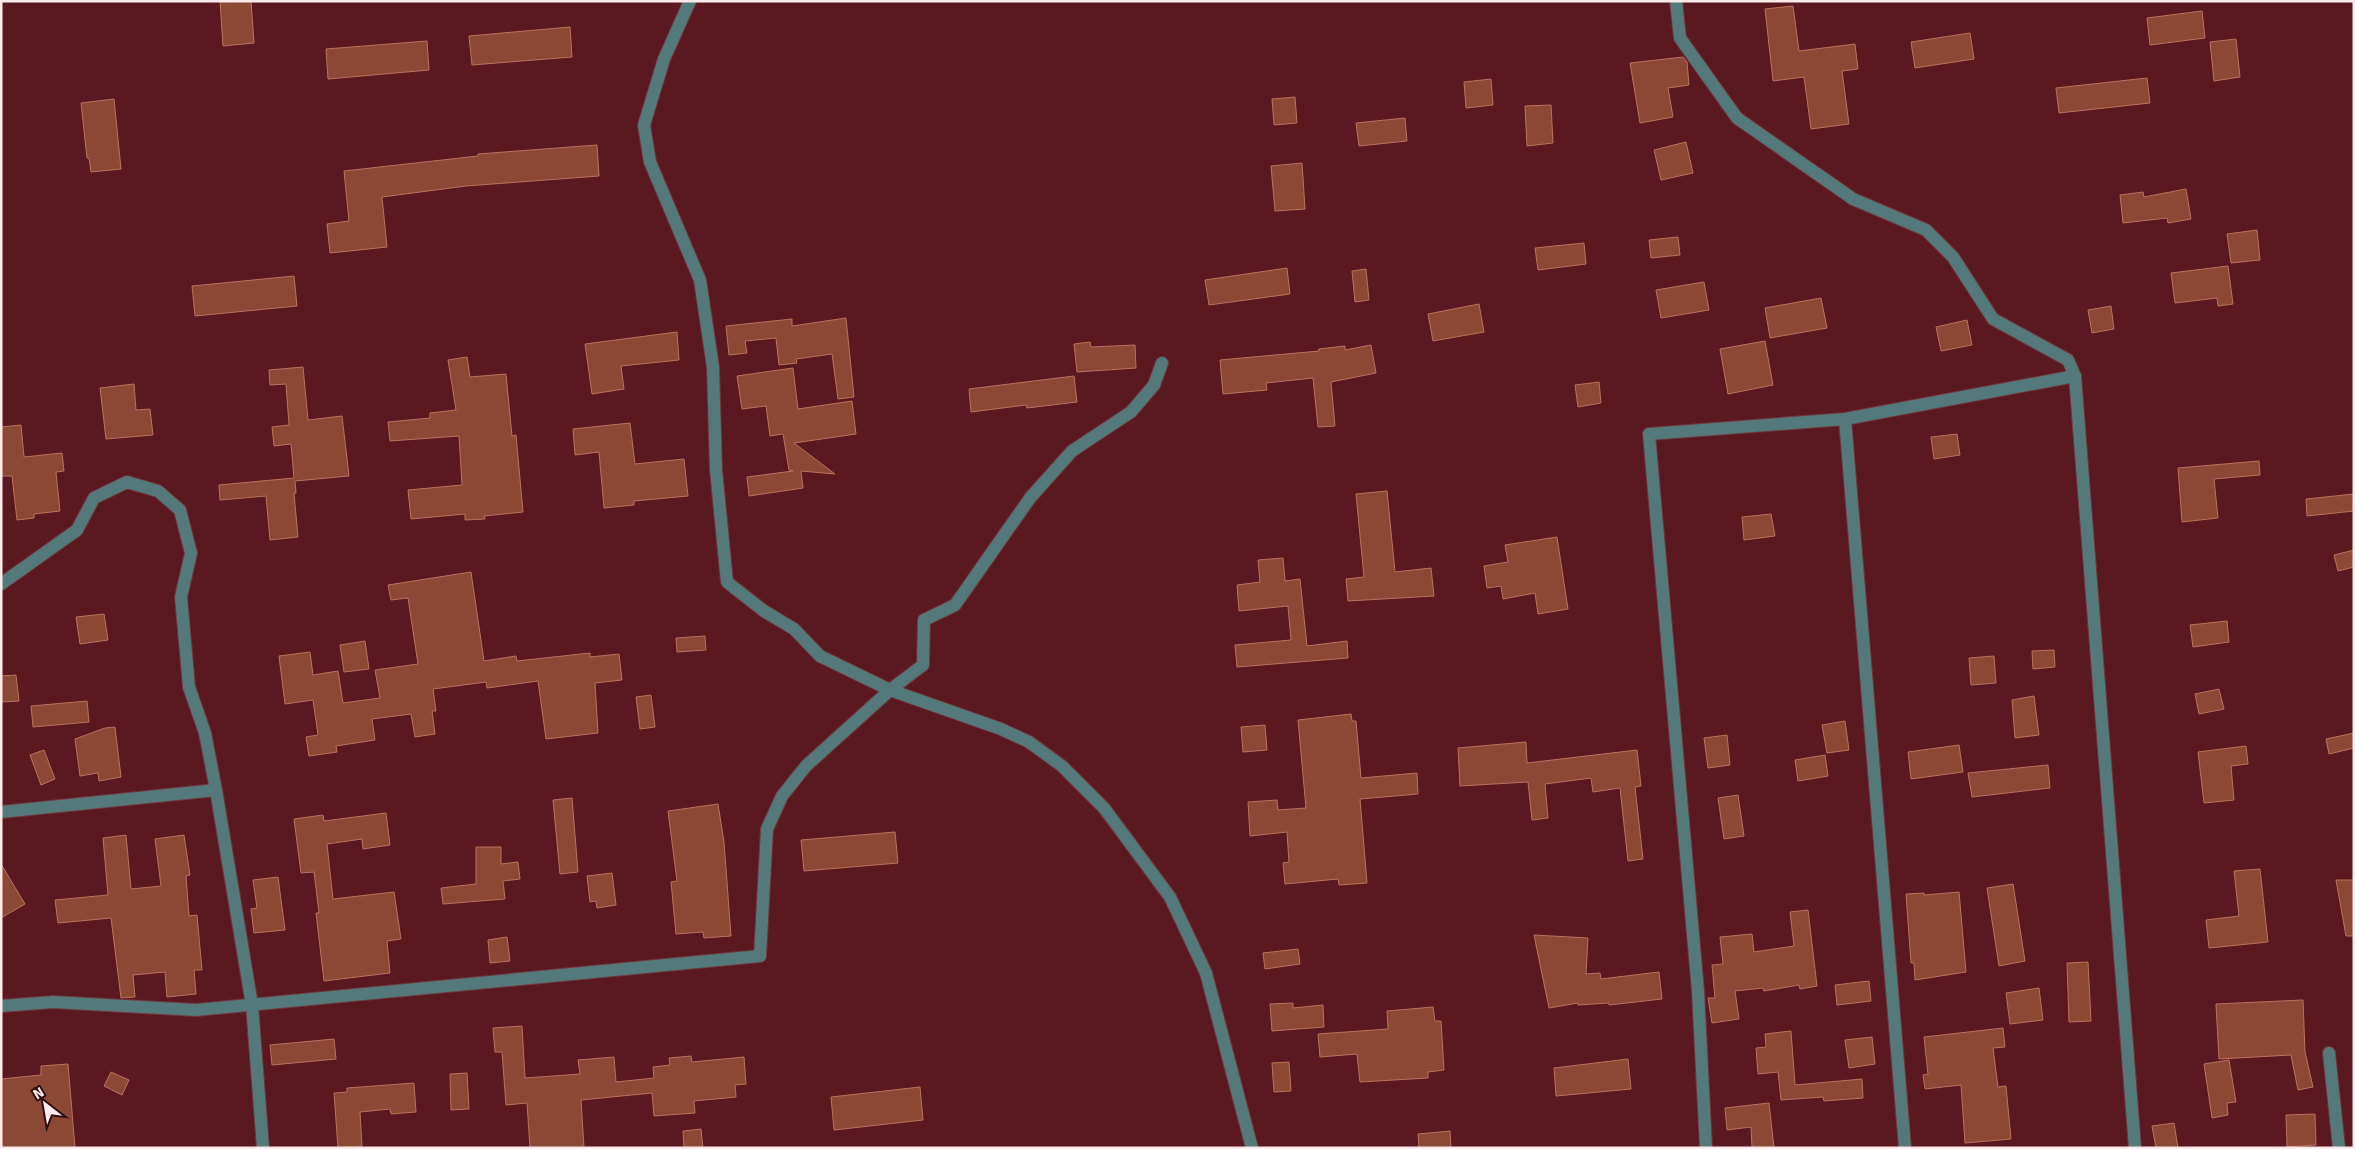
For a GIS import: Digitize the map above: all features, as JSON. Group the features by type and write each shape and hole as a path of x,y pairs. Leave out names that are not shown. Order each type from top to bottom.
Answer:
{"street":[{"path":"690,1 664,60 644,125 650,162 700,280 713,367 716,470 727,582 764,612 794,629 820,656 890,690 1001,729 1029,742 1062,766 1104,808 1170,897 1206,973 1252,1148"},
{"path":"1676,1 1680,38 1737,118 1853,198 1926,230 1953,257 1993,319 2068,360 2075,376 2135,1148"},
{"path":"1,1006 53,1002 196,1010 760,956 767,829 782,796 806,766 890,690 923,664 924,620 955,605 1030,498 1072,451 1131,412 1154,385 1162,363"},
{"path":"1706,1148 1698,991 1649,434 1845,419 2075,376"},
{"path":"1845,419 1905,1148"},
{"path":"1,584 77,530 94,498 127,482 158,491 180,510 191,553 181,597 189,687 205,733 252,1005 263,1148"},
{"path":"1,812 216,790"},
{"path":"2329,1053 2340,1148"}],"building":[{"path":"220,1 251,1 254,43 223,46"},
{"path":"1793,6 1799,51 1855,44 1858,69 1842,71 1849,124 1811,129 1804,77 1773,81 1765,9"},
{"path":"2202,11 2205,38 2150,45 2147,18"},
{"path":"570,27 572,57 472,65 469,36"},
{"path":"1970,33 1974,59 1915,68 1911,42"},
{"path":"2236,39 2240,77 2214,81 2210,42"},
{"path":"427,41 429,70 328,79 326,49"},
{"path":"1683,57 1687,62 1689,85 1668,88 1673,117 1640,123 1630,63"},
{"path":"2147,78 2150,103 2059,113 2056,88"},
{"path":"1491,79 1493,105 1466,108 1464,82"},
{"path":"1295,97 1297,123 1274,125 1272,99"},
{"path":"114,99 121,169 91,172 89,158 87,158 81,103"},
{"path":"1551,105 1553,143 1527,146 1525,106"},
{"path":"1405,118 1407,141 1359,146 1356,123"},
{"path":"1686,142 1693,173 1661,180 1654,150"},
{"path":"597,145 599,176 466,186 382,197 387,247 330,253 327,224 349,221 344,171 478,156 478,154"},
{"path":"1302,163 1305,209 1275,211 1271,166"},
{"path":"2186,189 2191,219 2168,223 2167,218 2123,223 2120,195 2143,192 2144,197"},
{"path":"2257,230 2260,260 2231,263 2227,234"},
{"path":"1678,237 1680,255 1651,258 1649,240"},
{"path":"1584,243 1586,264 1538,270 1535,248"},
{"path":"2228,266 2233,304 2218,306 2217,298 2175,303 2171,273"},
{"path":"1287,268 1290,294 1209,305 1205,280"},
{"path":"1366,269 1369,300 1355,302 1352,271"},
{"path":"294,276 297,306 195,316 192,286"},
{"path":"1704,282 1709,310 1661,318 1656,290"},
{"path":"1821,298 1827,328 1770,338 1765,308"},
{"path":"1479,304 1484,332 1433,341 1428,314"},
{"path":"2111,306 2114,329 2092,333 2088,310"},
{"path":"846,318 854,397 838,399 832,354 796,359 797,363 779,365 776,338 745,341 747,353 729,355 726,326 792,319 792,326"},
{"path":"1967,320 1972,345 1941,351 1936,327"},
{"path":"677,332 679,360 621,366 624,389 592,394 585,344"},
{"path":"1765,341 1773,385 1728,394 1720,349"},
{"path":"1090,342 1091,347 1135,345 1136,368 1077,372 1074,344"},
{"path":"1371,345 1376,373 1331,382 1335,426 1318,427 1313,378 1266,383 1267,390 1223,394 1220,360 1319,351 1319,349 1345,346 1345,350"},
{"path":"467,357 470,377 506,374 512,436 516,435 523,512 484,516 485,519 465,520 465,514 411,519 408,490 462,485 459,436 390,441 388,422 430,418 430,413 456,410 448,360"},
{"path":"303,367 308,420 342,416 349,476 295,481 296,493 294,493 298,537 270,540 266,496 220,500 219,485 294,478 291,444 274,446 272,427 289,425 286,384 270,385 269,370"},
{"path":"793,368 798,409 852,401 856,434 794,443 835,474 801,471 803,488 749,496 747,477 793,471 789,470 783,434 770,436 766,406 742,409 737,376"},
{"path":"1074,376 1077,402 1027,408 1026,405 971,412 969,389"},
{"path":"1599,382 1601,403 1578,407 1575,385"},
{"path":"134,384 136,410 150,409 153,435 106,439 100,388"},
{"path":"630,423 635,464 684,459 688,496 634,501 634,505 604,508 599,452 575,455 573,429"},
{"path":"21,425 24,457 62,453 64,471 56,472 60,511 34,514 34,518 17,520 12,476 1,476 1,427"},
{"path":"1957,434 1960,455 1934,459 1931,437"},
{"path":"2259,461 2260,475 2214,479 2218,518 2182,522 2178,468"},
{"path":"1387,491 1395,572 1431,568 1434,596 1348,601 1346,579 1364,577 1356,494"},
{"path":"2354,494 2354,511 2307,516 2306,499"},
{"path":"1771,514 1775,536 1744,540 1742,517"},
{"path":"1557,537 1568,609 1538,614 1535,593 1503,599 1501,586 1487,588 1484,566 1508,562 1505,545"},
{"path":"2354,550 2354,567 2338,571 2334,555"},
{"path":"1283,558 1285,581 1300,579 1307,646 1347,641 1348,658 1237,667 1235,645 1291,640 1288,606 1239,611 1237,585 1260,582 1258,560"},
{"path":"471,572 484,661 516,656 517,661 590,653 590,657 619,654 622,680 595,683 598,733 546,739 538,681 487,688 486,682 433,689 436,711 432,711 435,734 415,737 411,714 372,719 375,740 336,746 337,752 309,756 306,737 318,735 313,700 285,704 279,656 310,652 313,675 338,671 343,703 380,698 375,670 418,664 408,598 391,600 388,585"},
{"path":"104,614 108,640 80,644 76,617"},
{"path":"2227,621 2229,642 2193,647 2190,625"},
{"path":"705,636 706,650 677,652 676,638"},
{"path":"365,641 369,669 344,672 340,645"},
{"path":"2054,650 2055,667 2033,669 2032,651"},
{"path":"1994,656 1996,683 1971,685 1969,658"},
{"path":"16,675 19,701 1,702 1,676"},
{"path":"2219,689 2224,709 2199,714 2195,694"},
{"path":"651,695 655,727 640,729 636,697"},
{"path":"2034,696 2039,735 2015,738 2012,700"},
{"path":"87,701 89,722 33,727 31,706"},
{"path":"1351,714 1352,721 1356,721 1361,778 1417,773 1418,794 1360,799 1367,883 1339,885 1338,879 1285,884 1283,863 1289,862 1287,832 1250,836 1248,802 1277,800 1278,810 1306,808 1298,720"},
{"path":"1845,721 1849,750 1827,753 1822,725"},
{"path":"1265,725 1267,750 1243,752 1241,727"},
{"path":"115,727 121,777 99,781 98,773 80,776 75,739 105,728"},
{"path":"2354,733 2354,748 2329,754 2326,739"},
{"path":"1727,735 1730,765 1708,768 1704,738"},
{"path":"1526,742 1527,763 1637,750 1641,786 1635,787 1643,859 1628,861 1620,788 1593,792 1591,778 1545,784 1548,818 1532,820 1528,782 1460,786 1458,748"},
{"path":"1959,745 1963,772 1911,779 1908,752"},
{"path":"2246,746 2248,764 2231,766 2234,800 2204,803 2198,752"},
{"path":"44,750 55,779 41,785 30,755"},
{"path":"1825,755 1828,776 1798,781 1795,760"},
{"path":"2048,765 2050,788 1972,797 1968,773"},
{"path":"1738,795 1744,836 1724,839 1718,798"},
{"path":"572,798 578,872 560,874 553,800"},
{"path":"718,804 724,842 731,936 704,938 703,932 676,934 671,882 677,881 668,811"},
{"path":"386,813 390,845 363,849 362,839 327,844 333,899 394,892 401,939 387,941 390,973 324,981 316,913 319,913 314,872 301,873 294,819 323,815 324,821"},
{"path":"895,832 898,863 804,871 801,840"},
{"path":"126,835 131,889 161,886 155,839 184,835 190,875 186,876 189,916 197,915 202,970 194,970 196,994 167,997 165,972 133,975 135,997 121,998 111,918 58,923 55,900 108,895 103,838"},
{"path":"476,847 501,847 501,864 518,862 520,879 503,881 505,899 443,904 441,888 476,884"},
{"path":"1,864 25,904 1,918"},
{"path":"2260,869 2268,942 2209,948 2206,920 2239,916 2234,871"},
{"path":"612,873 616,905 597,908 596,901 590,902 587,876"},
{"path":"278,877 285,930 254,933 251,909 257,908 253,880"},
{"path":"2336,880 2354,880 2354,936 2346,936"},
{"path":"2013,884 2025,961 1999,966 1987,888"},
{"path":"1959,892 1966,972 1915,980 1914,963 1911,963 1906,894 1924,893 1924,895"},
{"path":"1808,910 1817,986 1800,989 1799,985 1764,991 1763,988 1735,991 1739,1019 1712,1023 1708,998 1715,998 1712,965 1723,964 1720,937 1752,934 1754,952 1794,946 1790,912"},
{"path":"1534,935 1588,938 1586,974 1600,973 1601,979 1659,972 1662,999 1609,1005 1609,1003 1578,1005 1578,1003 1549,1008"},
{"path":"507,937 510,961 490,963 488,940"},
{"path":"1298,949 1300,964 1265,969 1263,953"},
{"path":"2088,962 2091,1021 2069,1022 2067,963"},
{"path":"1869,981 1871,1001 1837,1005 1835,985"},
{"path":"2039,988 2043,1020 2010,1024 2006,993"},
{"path":"2303,1000 2305,1052 2313,1087 2298,1090 2291,1055 2219,1059 2216,1004"},
{"path":"1293,1003 1293,1008 1323,1005 1324,1027 1272,1031 1270,1004"},
{"path":"1433,1007 1435,1021 1441,1021 1444,1070 1428,1072 1428,1078 1360,1082 1357,1054 1320,1057 1318,1034 1388,1029 1387,1011"},
{"path":"522,1026 525,1078 580,1074 578,1060 614,1057 616,1082 654,1078 653,1067 670,1065 669,1058 691,1056 692,1062 744,1057 746,1084 735,1085 736,1097 694,1101 695,1113 654,1116 652,1093 581,1100 584,1148 530,1148 527,1103 506,1105 502,1052 495,1052 493,1028"},
{"path":"2003,1028 2005,1047 1993,1048 1998,1087 2006,1086 2011,1139 1965,1143 1961,1085 1925,1089 1923,1075 1928,1074 1924,1037"},
{"path":"1791,1031 1795,1085 1862,1079 1863,1098 1824,1101 1823,1097 1781,1100 1778,1072 1758,1074 1756,1048 1766,1047 1765,1034"},
{"path":"1872,1037 1875,1064 1849,1068 1845,1040"},
{"path":"334,1039 336,1059 272,1065 270,1045"},
{"path":"1628,1059 1631,1089 1556,1096 1554,1068"},
{"path":"2229,1060 2236,1102 2227,1103 2228,1115 2212,1118 2204,1064"},
{"path":"1289,1062 1291,1091 1274,1092 1272,1063"},
{"path":"68,1064 75,1148 1,1148 1,1079 41,1075 41,1066"},
{"path":"111,1072 129,1080 122,1095 104,1086"},
{"path":"467,1073 469,1109 451,1110 450,1074"},
{"path":"414,1083 416,1112 391,1114 390,1109 360,1112 362,1146 338,1148 334,1093 347,1092 347,1088"},
{"path":"920,1087 923,1120 834,1130 831,1097"},
{"path":"1769,1103 1774,1148 1752,1148 1751,1127 1727,1130 1725,1108"},
{"path":"2315,1114 2316,1145 2287,1147 2286,1115"},
{"path":"2174,1123 2178,1148 2156,1148 2152,1126"},
{"path":"701,1129 703,1148 684,1148 683,1131"},
{"path":"1450,1131 1451,1148 1419,1148 1418,1134"}]}
